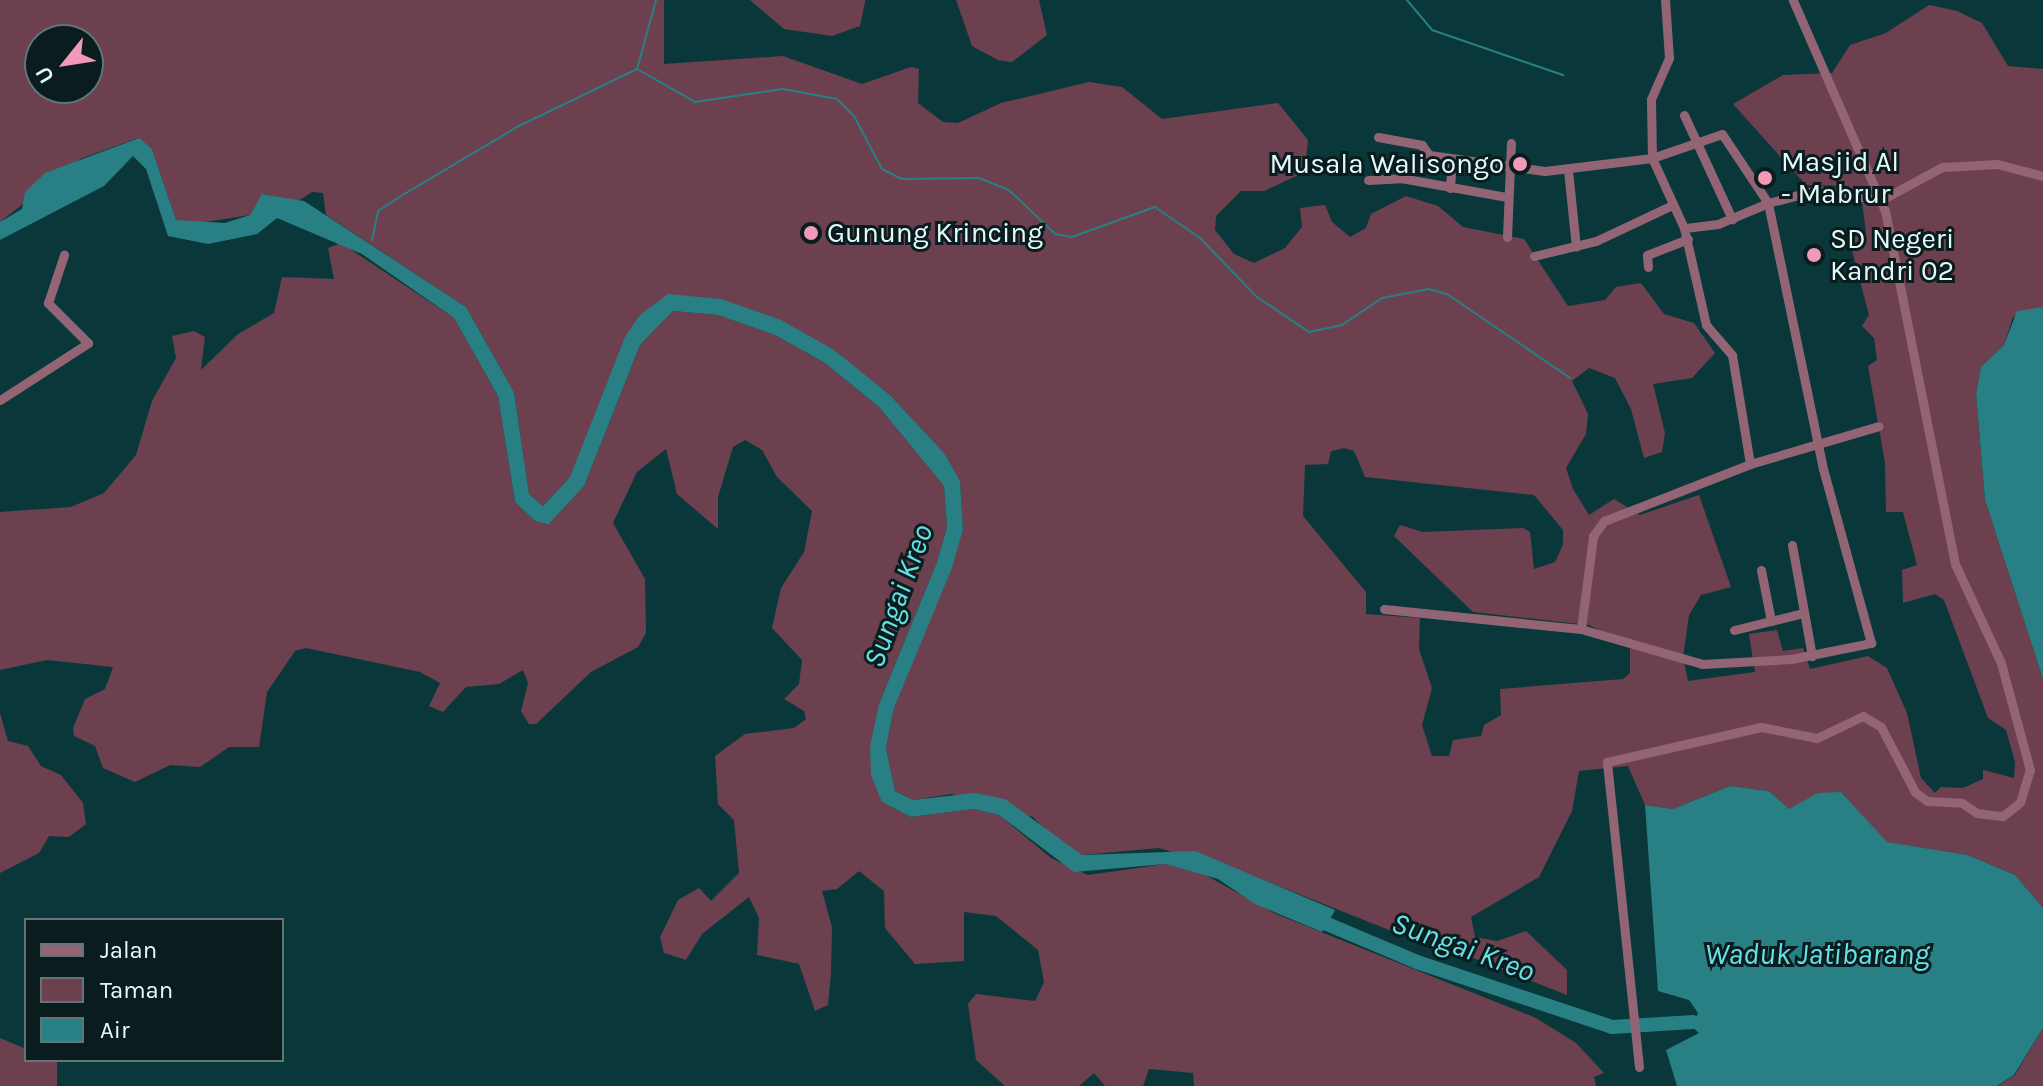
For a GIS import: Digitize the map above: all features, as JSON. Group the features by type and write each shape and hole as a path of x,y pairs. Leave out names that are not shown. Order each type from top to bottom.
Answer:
{"street":[{"path":"1665,0 1669,58 1651,99 1652,158 1670,206 1688,239 1706,325 1732,355 1750,464"},
{"path":"1639,1067 1634,1049 1626,903 1607,765 1761,727 1817,738 1863,716 1881,727 1915,792 1927,801 1962,803 1977,813 2003,816 2020,802 2030,770 2026,743 1989,631 1955,564 1923,380 1881,200 1793,0"},
{"path":"1684,115 1694,147 1732,219"},
{"path":"1378,137 1452,159 1508,168 1568,170 1652,158 1728,137 1768,203 1817,443 1871,643 1853,650 1812,656 1702,664 1658,656 1581,629 1384,609"},
{"path":"1507,237 1511,143"},
{"path":"1450,188 1452,159"},
{"path":"1684,228 1732,219 1768,203 1817,190 1881,200 1942,167 1997,164 2043,176"},
{"path":"1568,170 1576,247"},
{"path":"1368,180 1507,197"},
{"path":"1534,256 1576,247 1670,206"},
{"path":"1648,267 1647,255 1688,239"},
{"path":"0,400 88,343 48,303 64,255"},
{"path":"1581,629 1600,524 1750,464 1879,426"},
{"path":"1792,545 1812,656"},
{"path":"1761,570 1771,621"},
{"path":"1734,630 1804,613"}],"green space":[{"path":"0,0 664,0 664,64 783,56 862,84 911,67 919,69 918,103 943,122 958,123 1001,103 1089,82 1122,87 1162,119 1278,103 1308,140 1305,172 1264,191 1241,191 1216,216 1215,230 1234,254 1254,263 1285,248 1302,227 1300,208 1325,205 1332,222 1350,237 1366,228 1371,214 1406,196 1438,206 1463,227 1524,239 1568,306 1605,300 1616,287 1641,283 1664,314 1694,323 1715,353 1692,378 1653,384 1665,433 1662,452 1644,458 1631,409 1615,378 1589,368 1572,381 1588,414 1586,434 1566,468 1573,489 1589,515 1614,499 1640,515 1699,495 1731,587 1701,595 1689,615 1683,657 1688,681 1755,672 1749,634 1777,630 1783,651 1803,648 1810,669 1868,656 1887,668 1907,713 1921,778 1935,793 1941,787 1963,788 1983,779 1983,770 2014,778 2015,762 2006,730 1988,718 1944,600 1935,594 1903,603 1902,570 1917,565 1903,512 1886,512 1885,463 1868,366 1877,360 1874,338 1862,326 1869,315 1849,239 1866,233 1862,201 1848,186 1806,185 1733,104 1783,75 1832,73 1850,45 1886,33 1929,5 1957,11 1982,23 2008,66 2043,69 2043,307 2013,317 2004,345 1981,367 1976,394 1985,500 2043,679 2043,908 2015,875 1968,855 1886,842 1841,792 1789,809 1769,791 1730,786 1673,809 1645,805 1628,766 1579,771 1572,811 1539,877 1471,917 1475,937 1497,941 1526,931 1567,970 1567,995 1438,944 1432,932 1411,921 1404,936 1254,876 1159,848 1082,855 1060,845 1033,817 952,794 913,800 895,791 886,748 894,708 963,529 960,481 945,454 890,395 833,350 721,299 639,316 570,477 543,506 529,494 514,392 466,307 326,215 323,193 312,192 298,201 263,194 250,215 186,225 176,220 152,149 138,138 80,159 0,222","holes":["1344,448 1354,451 1365,477 1534,495 1563,530 1563,545 1555,562 1534,569 1530,532 1523,528 1423,532 1400,525 1394,536 1473,612 1589,625 1630,644 1630,673 1623,679 1500,689 1501,715 1484,725 1481,736 1453,740 1449,756 1432,756 1422,725 1432,688 1419,649 1420,618 1366,614 1366,592 1303,516 1305,465 1328,464 1331,451"]},
{"path":"750,0 865,2 860,26 832,36 784,29"},
{"path":"956,0 1039,0 1047,35 1012,62 998,60 972,46"},
{"path":"341,243 454,318 498,396 515,502 535,521 550,523 584,486 640,345 673,311 718,315 775,335 825,363 879,407 944,486 947,527 937,562 879,704 882,802 911,817 973,809 999,815 1051,858 1088,875 1166,864 1198,871 1276,914 1536,1018 1576,1043 1604,1073 1594,1077 1596,1086 1194,1086 1193,1073 1149,1069 1143,1086 1105,1086 1094,1073 1079,1086 1005,1086 976,1060 968,1004 976,994 1035,1001 1044,982 1038,950 996,916 964,912 964,961 915,964 885,928 884,891 859,871 837,889 822,891 832,927 831,973 828,1005 815,1011 799,964 757,955 759,918 749,897 702,934 686,960 664,953 660,937 678,900 699,888 711,901 739,873 734,820 718,804 715,756 745,734 794,728 806,719 804,711 784,699 799,684 802,660 772,628 781,588 804,552 812,511 777,477 762,450 745,440 733,447 718,497 718,529 677,494 666,449 637,472 613,523 645,579 646,633 638,647 591,672 536,724 529,724 521,711 528,683 523,670 499,684 466,687 443,712 429,706 440,683 420,672 306,648 295,651 267,692 259,747 229,747 200,767 170,765 135,782 103,768 95,746 74,736 73,728 85,699 105,689 113,667 47,660 0,670 0,512 71,507 104,493 136,455 152,401 176,358 172,336 194,331 205,337 201,370 238,334 274,313 282,277 334,279 328,248"},
{"path":"0,713 8,741 28,746 41,766 61,775 83,803 86,824 69,837 49,836 39,853 0,873"},
{"path":"2043,1028 2043,1086 1998,1086 2015,1075"},
{"path":"0,1038 24,1048 24,1062 57,1062 57,1086 0,1086"}],"water":[{"path":"139,138 152,149 176,220 225,223 250,215 262,194 304,201 466,307 514,392 529,494 543,506 570,477 625,337 639,316 668,294 721,299 781,320 834,350 890,395 945,454 960,481 963,529 952,568 894,708 886,748 895,791 913,800 974,793 1005,799 1082,855 1195,851 1335,910 1328,923 1322,932 1255,904 1218,879 1166,864 1074,872 999,815 973,809 911,817 882,802 871,775 870,747 879,704 937,562 947,527 944,486 879,407 825,363 775,335 718,315 673,311 640,345 584,486 549,524 535,521 515,502 498,396 454,318 362,254 277,218 257,234 208,244 168,236 146,169 133,156 104,186 0,240 0,222 22,209 25,192 45,173"},
{"path":"2043,307 2043,679 1985,500 1976,394 1981,367 2004,345 2017,311"},
{"name":"Waduk Jatibarang","path":"1730,786 1769,791 1789,809 1818,793 1841,792 1887,842 1968,855 2015,875 2043,908 2043,1028 2014,1075 1997,1086 1677,1086 1666,1050 1699,1033 1692,1027 1698,1013 1689,1000 1658,991 1645,805 1673,809"}],"waterway":[{"path":"372,240 378,211 519,126 637,69 656,0"},
{"path":"1407,0 1432,30 1563,75"},
{"path":"637,69 695,102 783,89 837,99 854,116 882,169 902,179 979,178 1009,190 1055,234 1072,237 1155,207 1200,238 1257,297 1309,332 1342,325 1382,298 1429,289 1447,294 1570,378"},
{"name":"Sungai Kreo","path":"1313,918 1417,962 1612,1027 1693,1022"}],"place":[{"name":"Musala Walisongo","path":"1520,164"},
{"name":"Masjid Al - Mabrur","path":"1765,178"},
{"name":"Gunung Krincing","path":"811,233"},
{"name":"SD Negeri Kandri 02","path":"1814,255"}]}
